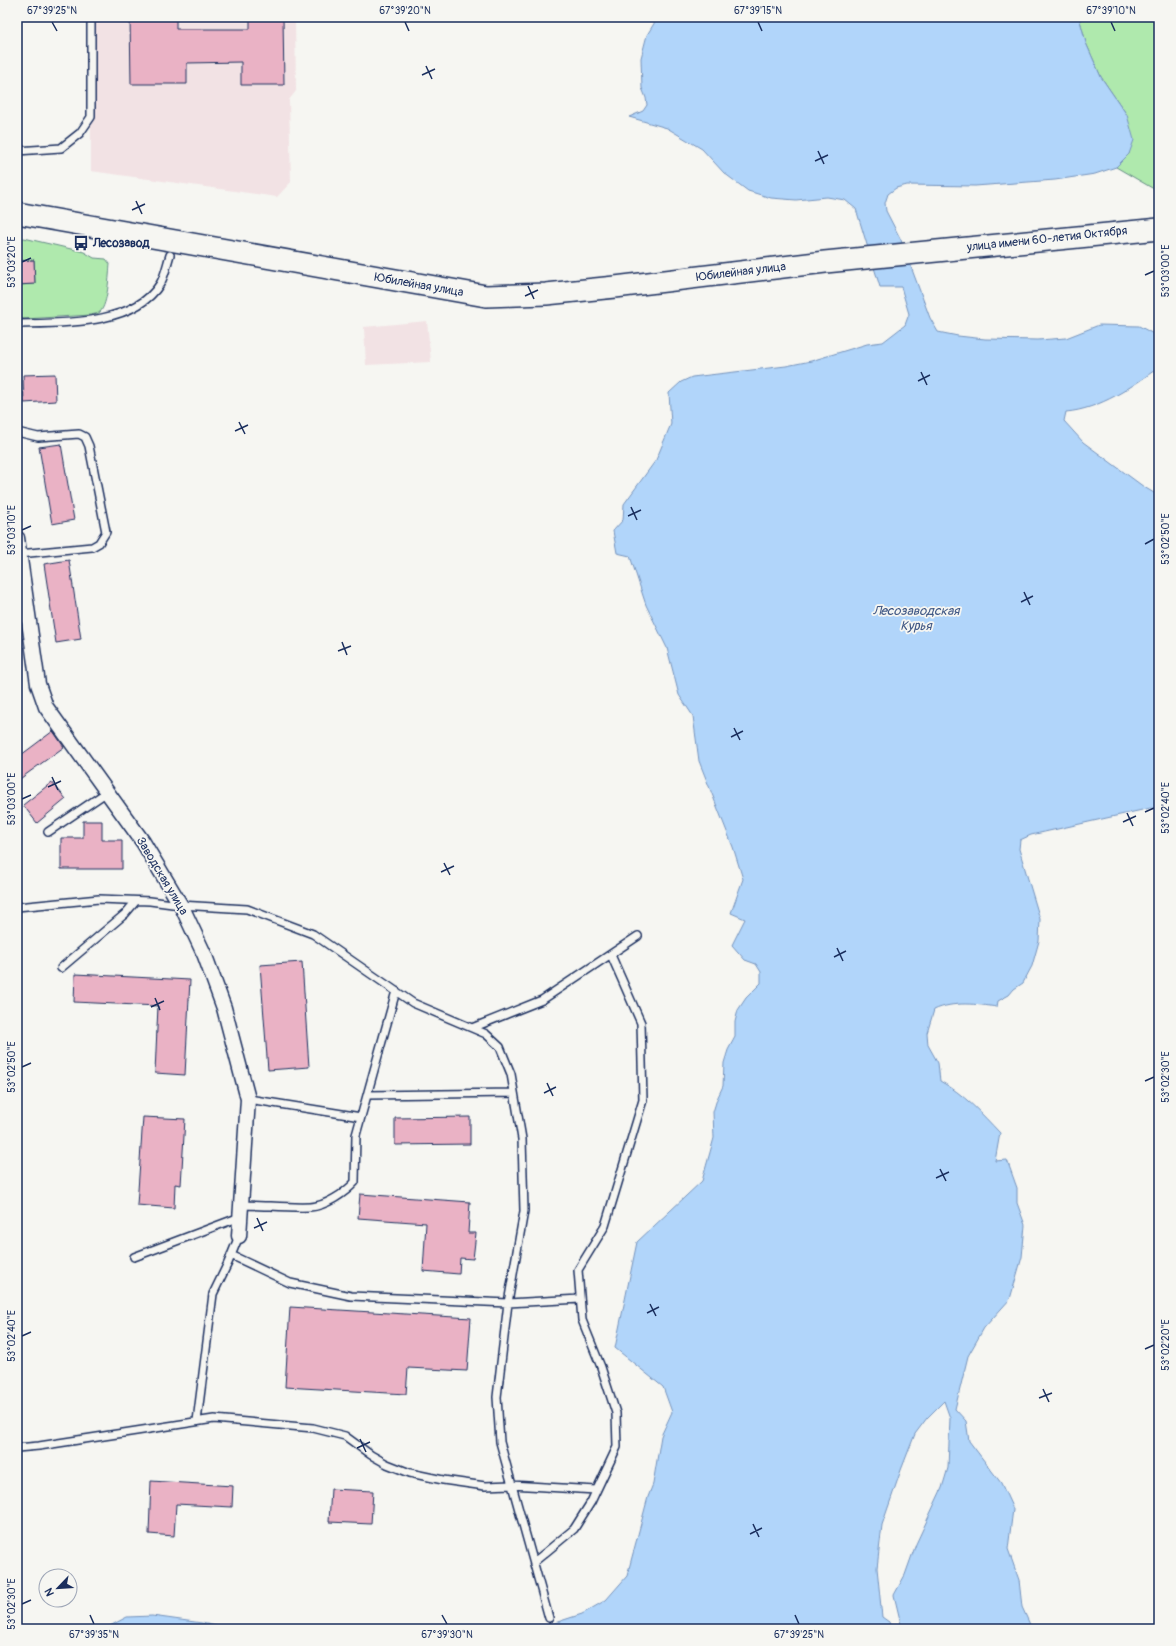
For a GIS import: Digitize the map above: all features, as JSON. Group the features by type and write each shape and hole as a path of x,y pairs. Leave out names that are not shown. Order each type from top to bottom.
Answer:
{"main road":[{"name":"Юбилейная улица","path":"17,213 486,296 546,294 615,287 935,250"},
{"name":"улица имени 60-летия Октября","path":"935,250 1159,229"}],"street":[{"name":"Заводская улица","path":"17,538 38,684 46,707 143,842 180,905 205,956 224,1008 248,1099 239,1236"}],"lane":[{"path":"17,151 60,148 80,133 91,117 91,17"},
{"path":"17,324 75,322 101,318 127,311 146,300 160,284 170,255"},
{"path":"17,432 38,437 79,434 85,437 89,446 106,532 99,543 92,547 19,554"},
{"path":"48,832 107,792"},
{"path":"17,907 99,899 247,909 313,934 413,1003 486,1034 500,1047 511,1074 522,1139 524,1211 508,1303 497,1397 500,1442 549,1618"},
{"path":"61,968 125,914 136,901"},
{"path":"472,1028 542,1000 638,936"},
{"path":"534,1562 574,1529 596,1490 617,1447 616,1413 601,1367 582,1320 578,1270 605,1226 643,1100 641,1023 611,955"},
{"path":"134,1257 241,1211 311,1207 335,1198 348,1190 355,1182 356,1135 396,991"},
{"path":"368,1095 514,1093"},
{"path":"248,1099 361,1117"},
{"path":"197,1421 213,1294 239,1236"},
{"path":"231,1255 290,1283 351,1296 508,1303 580,1299"},
{"path":"17,1448 39,1446 214,1419 313,1428 345,1436 371,1455 387,1464 410,1473 485,1486 511,1485 596,1490"}],"shaded area":[{"path":"91,17 295,17 296,91 289,100 291,182 277,197 91,171"},
{"path":"427,321 431,362 366,365 364,327"}],"green space":[{"path":"1079,17 1159,17 1159,192 1116,167 1129,154 1127,115 1101,77 1086,43"},
{"path":"24,238 84,252 94,258 106,259 110,264 109,282 105,303 100,312 91,315 24,319 17,317 17,285 35,284 34,260 17,261 17,245 20,239"}],"water":[{"name":"Лесозаводская Курья","path":"658,17 1079,17 1086,43 1101,77 1127,115 1134,140 1129,154 1116,167 1095,174 1055,180 975,186 907,185 896,188 888,194 885,203 886,211 901,240 930,318 938,332 985,339 1038,340 1066,338 1099,325 1139,326 1159,337 1159,367 1127,389 1103,402 1091,407 1066,412 1064,421 1083,442 1144,487 1159,496 1159,808 1151,808 1031,835 1020,840 1019,849 1040,919 1039,941 1032,966 1023,983 1014,989 1009,995 998,1001 997,1007 957,1004 941,1007 934,1010 927,1033 928,1045 938,1063 940,1081 965,1098 1000,1133 995,1161 1007,1160 1017,1188 1017,1203 1025,1225 1022,1257 1010,1299 984,1328 968,1356 955,1409 966,1421 969,1441 1001,1483 1013,1509 1008,1549 1019,1580 1022,1607 1032,1629 904,1629 901,1624 894,1595 905,1575 916,1544 942,1488 948,1468 950,1418 944,1401 927,1418 915,1434 882,1525 877,1568 882,1617 889,1622 892,1629 536,1629 582,1614 606,1600 627,1576 648,1497 653,1484 661,1436 672,1412 663,1387 615,1348 637,1242 702,1181 714,1138 713,1112 723,1086 724,1063 728,1050 735,1037 735,1022 738,1010 746,998 761,983 761,972 756,964 745,960 732,945 745,919 731,913 743,879 733,847 699,761 693,716 679,695 667,648 646,605 630,556 617,553 613,531 623,520 624,504 656,460 671,424 669,393 681,382 692,377 786,366 811,361 867,344 883,342 905,325 909,314 901,287 880,287 856,209 845,200 827,197 796,200 771,198 748,191 724,173 702,149 667,128 629,117 643,111 647,105 642,88 641,58 647,35"},
{"path":"152,1616 202,1623 230,1629 104,1629 127,1617"}],"building":[{"path":"130,17 176,17 176,29 250,29 250,17 283,17 284,85 241,85 241,62 187,63 187,84 131,84"},
{"path":"34,260 35,284 17,285 17,261"},
{"path":"55,374 56,401 24,403 23,375"},
{"path":"61,444 74,520 52,524 39,447"},
{"path":"69,560 81,639 56,643 44,564"},
{"path":"53,731 64,747 17,781 17,758"},
{"path":"52,782 66,799 37,823 23,805"},
{"path":"83,821 102,821 102,840 122,840 122,869 61,869 61,838 83,838"},
{"path":"302,962 309,1067 268,1070 260,965"},
{"path":"75,974 190,980 185,1075 155,1073 158,1006 74,1002"},
{"path":"143,1117 185,1119 181,1185 175,1184 174,1208 137,1205"},
{"path":"470,1117 470,1144 395,1145 395,1118"},
{"path":"360,1194 470,1202 468,1233 476,1233 473,1259 460,1258 459,1274 423,1271 426,1223 358,1218"},
{"path":"290,1307 471,1318 467,1371 408,1368 406,1394 285,1387"},
{"path":"151,1481 233,1486 232,1507 176,1504 174,1536 149,1534"},
{"path":"331,1489 373,1491 371,1524 329,1522"}],"place":[{"name":"Лесозавод","path":"81,243"}]}
